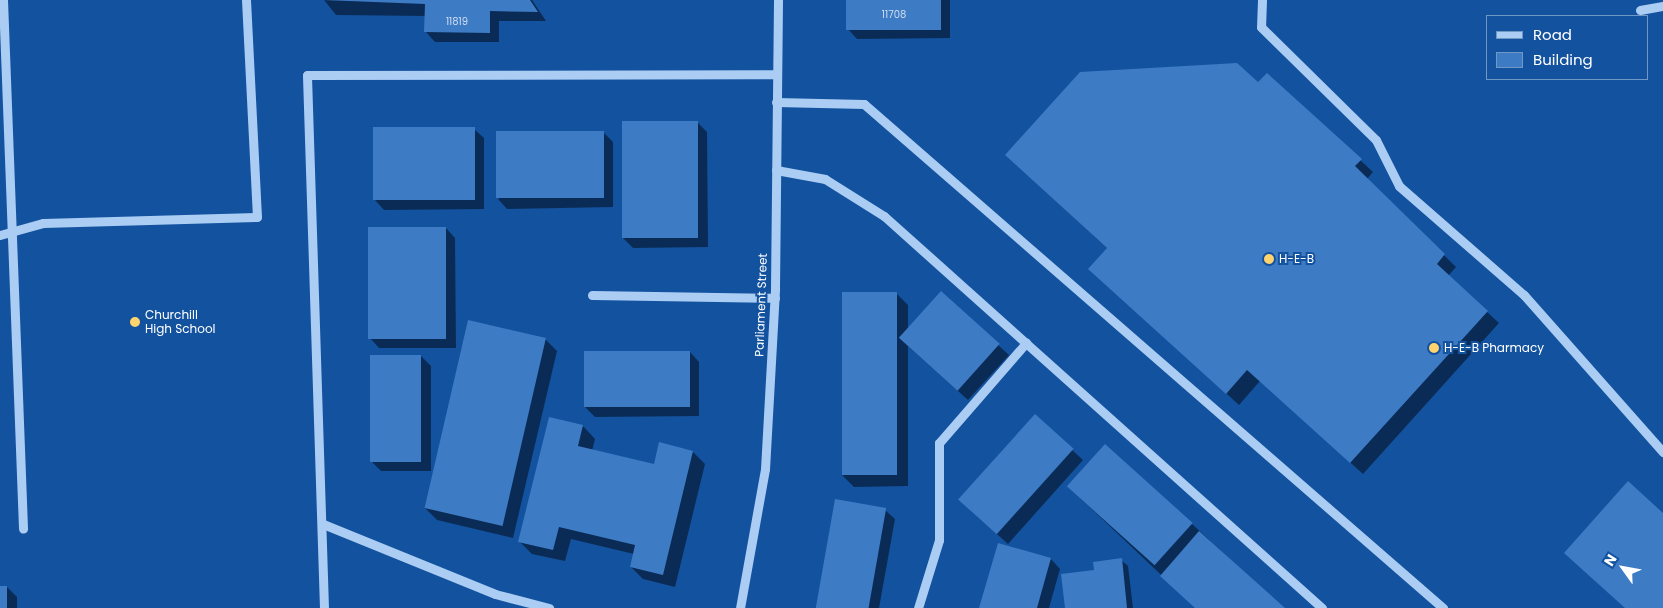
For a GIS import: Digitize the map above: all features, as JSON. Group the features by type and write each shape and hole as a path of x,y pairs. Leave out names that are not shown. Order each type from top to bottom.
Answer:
{"street":[{"path":"3,0 23,530"},
{"path":"0,235 43,223 257,218 246,0"},
{"name":"Parliament Street","path":"740,608 765,469 774,298 778,0"},
{"path":"1262,0 1261,27 1376,140 1399,186 1524,295 1663,452"},
{"path":"1640,10 1663,6"},
{"path":"324,608 323,524 306,75 777,74"},
{"path":"776,102 864,104 1443,608"},
{"path":"776,170 825,179 860,198 1026,343 1322,608"},
{"path":"592,295 774,298"},
{"path":"918,608 938,540 939,443 1026,343"},
{"path":"323,524 496,594 549,608"}],"building":[{"path":"323,0 530,0 538,12 490,11 490,33 424,32 425,4"},
{"path":"846,0 941,0 941,30 846,30"},
{"name":"H-E-B","path":"1237,63 1258,82 1267,73 1362,159 1355,166 1445,254 1437,264 1488,311 1350,463 1247,370 1226,394 1088,269 1107,248 1005,155 1080,72"},
{"path":"622,121 698,121 698,238 622,238"},
{"path":"373,127 475,127 475,200 373,200"},
{"path":"496,131 604,131 604,198 496,198"},
{"path":"368,227 446,227 446,339 368,339"},
{"path":"941,291 1000,344 958,391 899,338"},
{"path":"842,292 897,292 897,475 842,475"},
{"path":"468,320 546,338 503,526 425,508"},
{"path":"584,351 690,351 690,407 584,407"},
{"path":"370,355 421,355 421,462 370,462"},
{"path":"1035,414 1074,449 997,534 958,499"},
{"path":"549,417 583,425 578,446 654,464 659,442 693,451 663,575 630,567 635,545 559,527 553,550 518,542"},
{"path":"1105,444 1193,523 1155,565 1067,486"},
{"path":"1628,481 1663,513 1663,608 1625,608 1564,553"},
{"path":"835,499 886,508 869,608 816,608"},
{"path":"1199,531 1285,608 1195,608 1160,576"},
{"path":"998,543 1051,558 1037,608 979,608"},
{"path":"1122,558 1127,608 1065,608 1061,574 1094,570 1093,562"},
{"path":"0,586 7,586 7,608 0,608"}],"place":[{"name":"H-E-B","path":"1269,259"},
{"name":"Churchill High School","path":"135,322"},
{"name":"H-E-B Pharmacy","path":"1434,348"}]}
